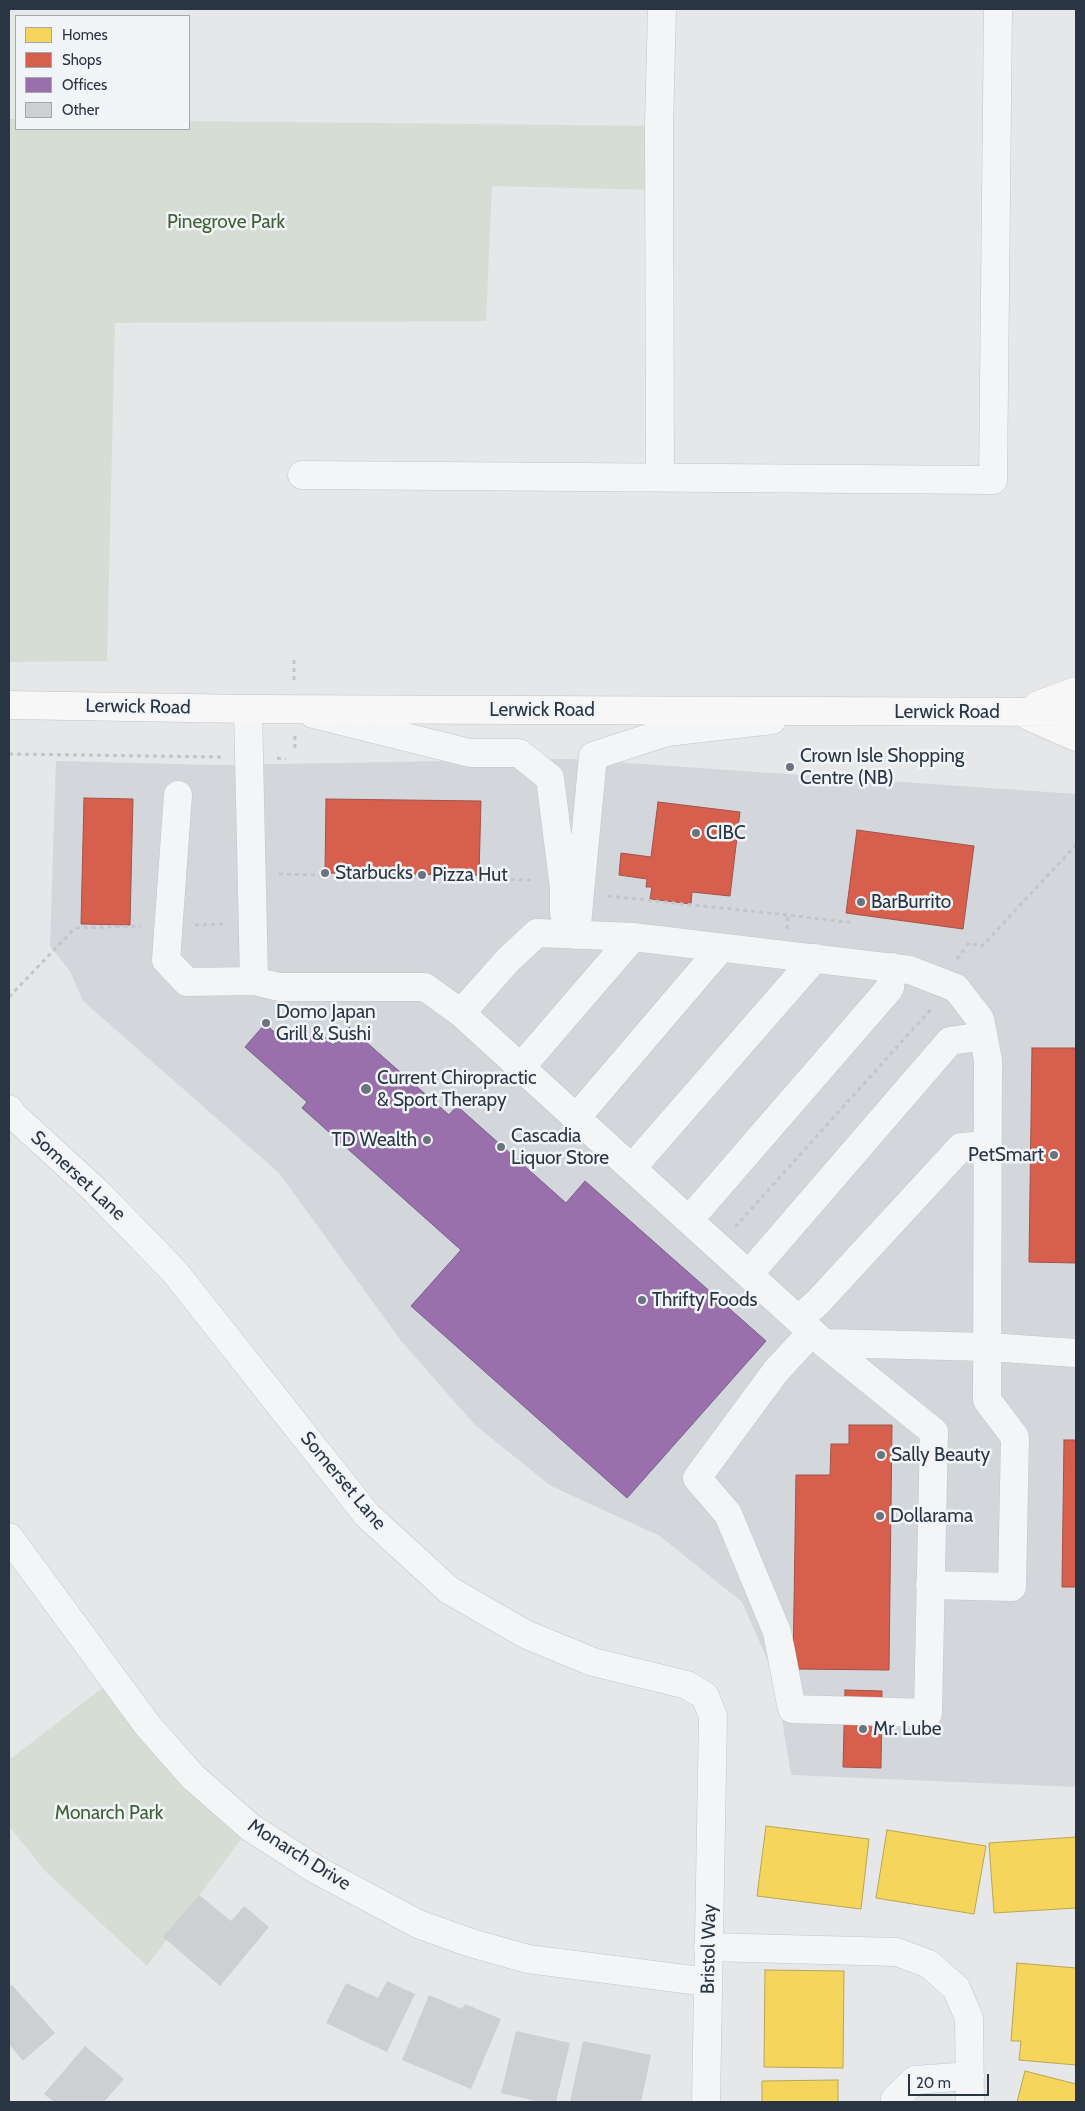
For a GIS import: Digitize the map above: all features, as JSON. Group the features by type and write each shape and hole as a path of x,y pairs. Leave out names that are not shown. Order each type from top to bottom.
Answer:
{"main road":[{"path":"1020,712 1076,691"},
{"name":"Lerwick Road","path":"9,706 248,709 1076,712"},
{"path":"1020,712 1076,737"}],"street":[{"path":"660,476 659,190 662,9"},
{"path":"302,475 660,476 993,480 998,9"},
{"path":"248,709 254,981"},
{"path":"294,709 470,753 519,753 550,778 570,935"},
{"path":"570,935 593,756 667,732 848,712"},
{"path":"178,795 166,960 187,982 254,981 279,987 425,987 461,1013 812,1331 934,1432 928,1713 792,1710 777,1632 728,1514 697,1478 776,1371 812,1331 818,1302 961,1147 988,1145"},
{"path":"461,1013 508,960 537,933 633,937 892,967 910,970 956,988 980,1019 988,1060 987,1400 1015,1437 1012,1587 930,1585"},
{"path":"521,1068 633,937"},
{"path":"576,1118 721,948"},
{"path":"632,1168 815,958"},
{"path":"689,1220 890,988 892,967"},
{"path":"749,1274 950,1042 983,1036"},
{"name":"Somerset Lane","path":"9,1109 12,1114 96,1191 174,1271 367,1515 449,1590 525,1634 593,1662 687,1685 704,1696 713,1716 711,1795"},
{"path":"812,1331 1076,1353"},
{"name":"Monarch Drive","path":"9,1537 148,1726 193,1778 250,1827 307,1864 418,1924 471,1943 528,1959 708,1982"},
{"name":"Bristol Way","path":"706,2102 711,1795"},
{"path":"708,1947 897,1952 929,1964 956,1988 969,2018 970,2089 915,2080 895,2099 895,2102"}],"path":[{"path":"9,754 286,759"},
{"path":"718,1246 941,997 956,959 969,943 982,946 1076,845"},
{"path":"276,874 532,880"},
{"path":"600,895 854,924"},
{"path":"9,997 75,928 253,924"}],"shaded area":[{"path":"569,759 1076,794 1076,1787 791,1775 775,1677 742,1602 660,1536 551,1486 475,1425 402,1342 279,1173 83,1001 70,971 50,946 56,761 218,765"}],"green space":[{"name":"Pinegrove Park","path":"9,119 15,119 15,130 190,130 190,121 659,126 659,190 492,186 486,321 115,323 107,661 9,662"},
{"name":"Monarch Park","path":"114,1679 250,1827 147,1966 45,1871 9,1826 9,1760"}],"building: Homes":[{"path":"766,1826 869,1839 861,1909 757,1896"},
{"path":"887,1830 986,1846 974,1914 876,1898"},
{"path":"1076,1837 1076,1908 994,1913 989,1843"},
{"path":"1017,1963 1076,1968 1076,2065 1019,2060 1021,2041 1011,2041"},
{"path":"765,1970 844,1971 843,2068 764,2067"},
{"path":"1025,2071 1076,2084 1076,2102 1017,2102"},
{"path":"838,2080 838,2102 762,2102 762,2081"}],"building: Shops":[{"path":"84,798 133,799 130,925 81,924"},
{"path":"326,799 481,801 479,875 325,873"},
{"name":"CIBC","path":"658,802 740,812 730,896 692,892 691,904 650,899 652,887 646,887 647,879 619,875 621,853 651,857"},
{"path":"857,830 974,846 963,929 846,913"},
{"name":"PetSmart","path":"1032,1048 1076,1048 1076,1263 1029,1262"},
{"path":"849,1425 892,1425 889,1670 793,1669 796,1475 830,1475 831,1444 849,1444"},
{"path":"1064,1440 1076,1440 1076,1587 1062,1587"},
{"name":"Mr. Lube","path":"845,1690 882,1691 881,1768 843,1767"}],"building: Offices":[{"path":"265,1024 284,1040 294,1028 308,1040 317,1030 333,1045 349,1027 449,1115 457,1106 566,1203 585,1181 766,1341 627,1498 411,1306 461,1250 302,1108 307,1102 245,1047"}],"building: Other":[{"path":"199,1895 231,1921 244,1906 269,1927 220,1986 163,1937"},
{"path":"387,1981 415,1994 387,2052 326,2023 346,1983 378,1998"},
{"path":"12,1985 55,2033 23,2061 9,2044 9,1987"},
{"path":"429,1995 462,2009 465,2004 501,2019 471,2089 402,2060"},
{"path":"516,2031 570,2043 556,2102 540,2102 501,2093"},
{"path":"583,2041 651,2055 641,2102 570,2102"},
{"path":"85,2046 124,2079 104,2102 54,2102 44,2094"}],"place":[{"name":"Crown Isle Shopping Centre (NB)","path":"790,767"},
{"name":"CIBC","path":"696,833"},
{"name":"Starbucks","path":"325,873"},
{"name":"Pizza Hut","path":"422,875"},
{"name":"BarBurrito","path":"861,902"},
{"name":"Domo Japan Grill & Sushi","path":"266,1023"},
{"name":"Current Chiropractic & Sport Therapy","path":"366,1089"},
{"name":"TD Wealth","path":"427,1140"},
{"name":"Cascadia Liquor Store","path":"501,1147"},
{"name":"PetSmart","path":"1054,1155"},
{"name":"Thrifty Foods","path":"642,1300"},
{"name":"Sally Beauty","path":"881,1455"},
{"name":"Dollarama","path":"880,1516"},
{"name":"Mr. Lube","path":"863,1729"}]}
